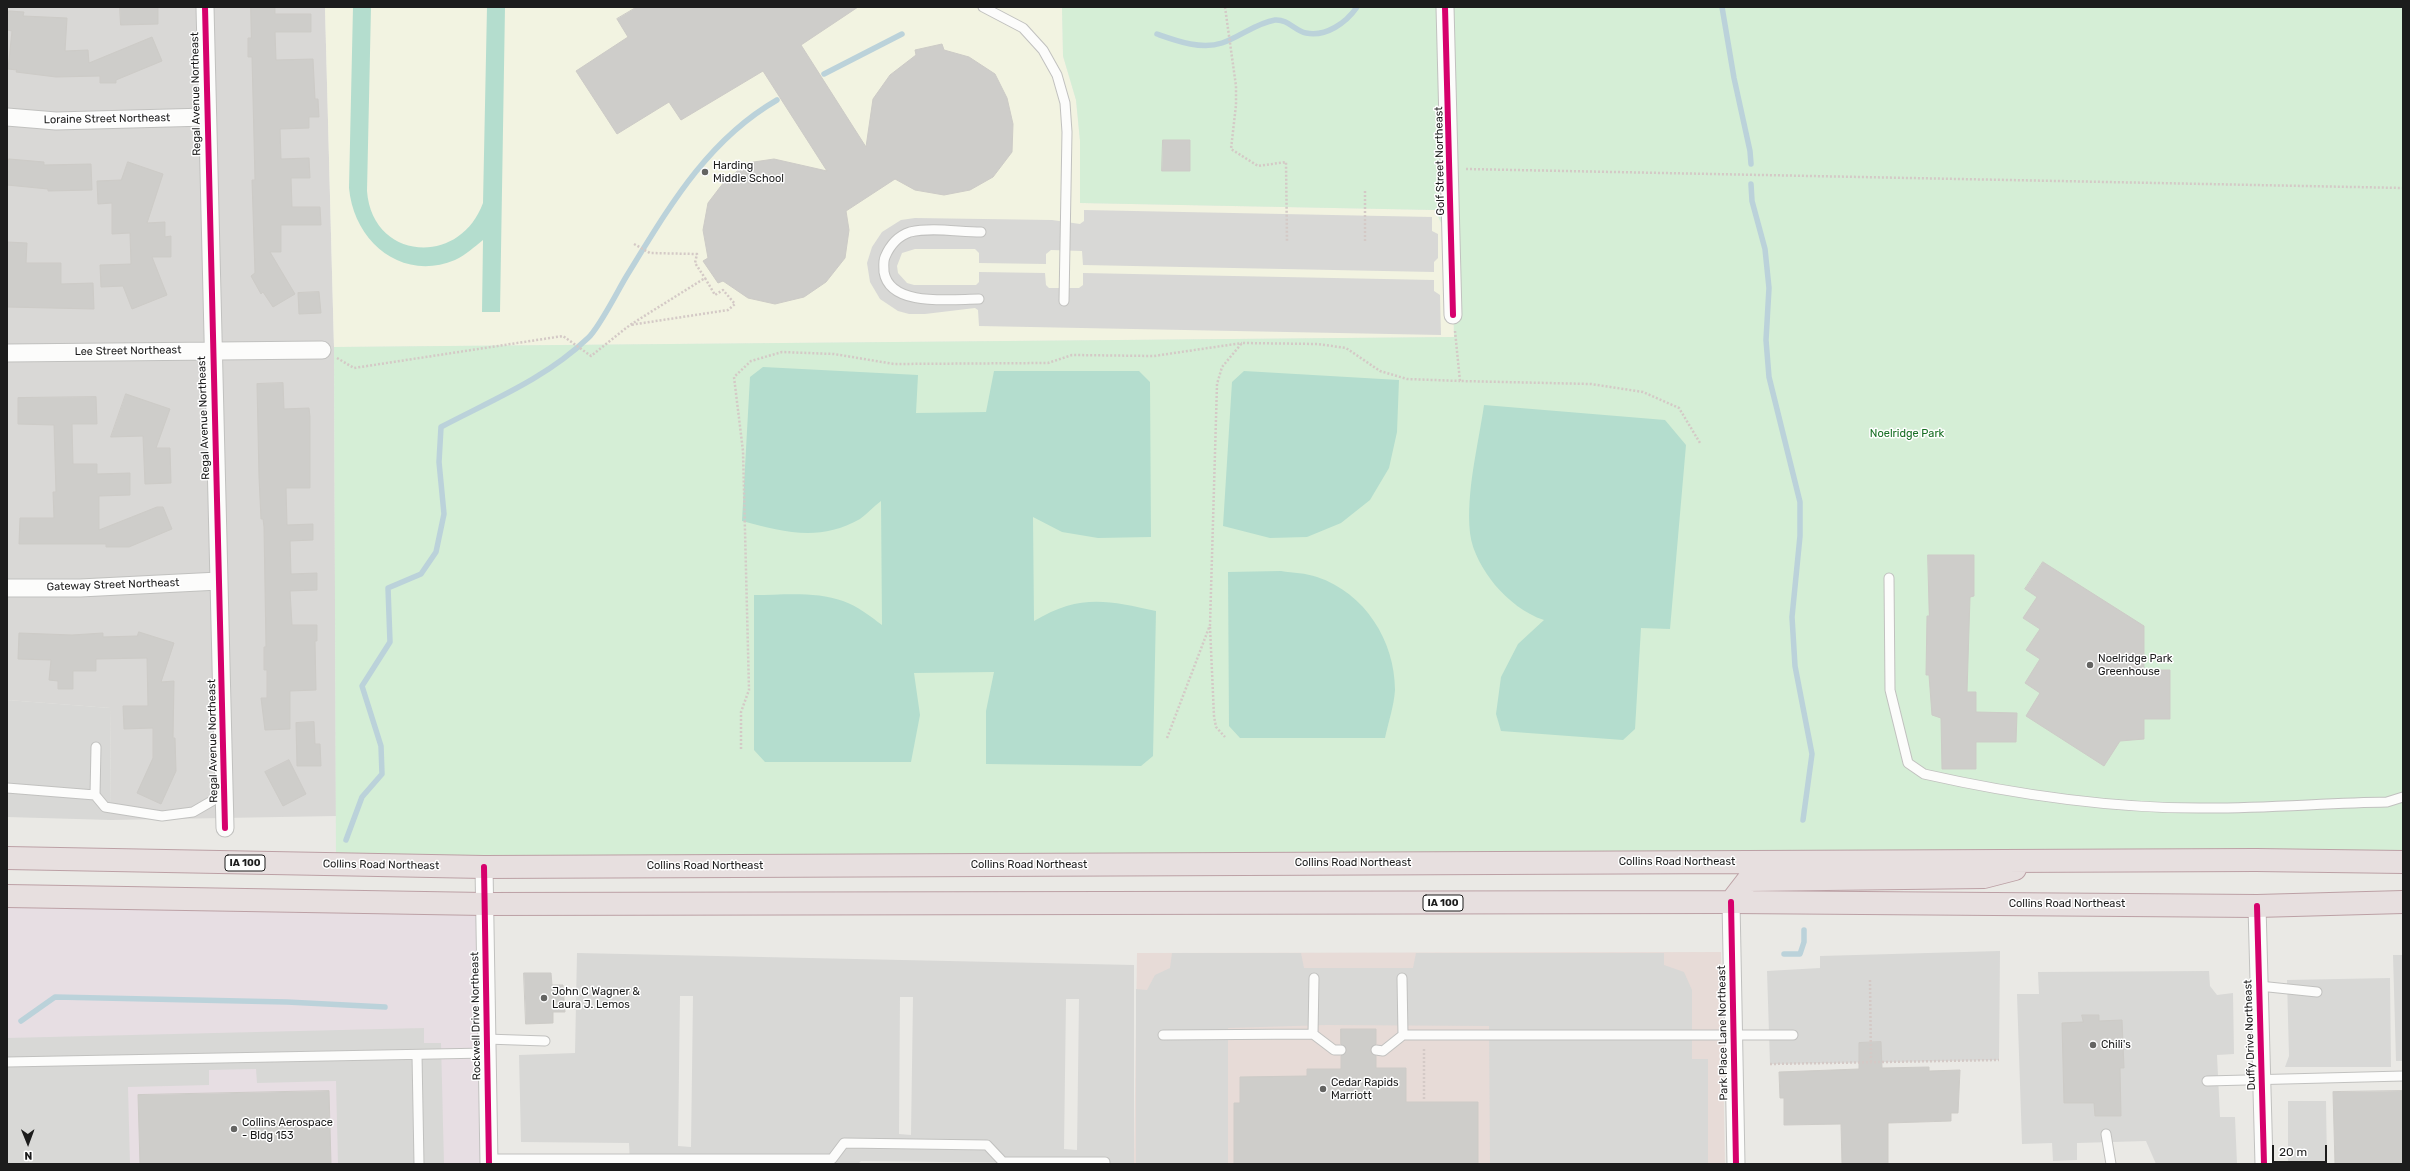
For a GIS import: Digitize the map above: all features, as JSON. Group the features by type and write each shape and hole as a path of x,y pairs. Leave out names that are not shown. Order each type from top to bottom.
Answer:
{"highway":[{"name":"Collins Road Northeast","path":"7,858 484,867 2052,860 2403,862"},
{"name":"Collins Road Northeast","path":"1731,902 1748,880 1984,877 2052,860"},
{"name":"Collins Road Northeast","path":"7,896 484,904 1731,902 2257,906 2403,902"}],"street":[{"name":"Regal Avenue Northeast","path":"205,7 224,828"},
{"name":"Golf Street Northeast","path":"1445,7 1453,315"},
{"name":"Loraine Street Northeast","path":"7,117 56,122 207,117"},
{"name":"Lee Street Northeast","path":"7,353 322,350"},
{"name":"Gateway Street Northeast","path":"7,588 80,588 219,581"},
{"name":"Rockwell Drive Northeast","path":"484,867 489,1162"},
{"name":"Park Place Lane Northeast","path":"1731,902 1736,1164"},
{"name":"Duffy Drive Northeast","path":"2257,906 2264,1164"}],"lane":[{"path":"983,7 1024,28 1044,50 1057,75 1065,103 1067,132 1064,302"},
{"path":"979,299 908,297 894,289 885,278 883,262 893,243 898,238 910,232 981,232"},
{"path":"1889,578 1890,690 1908,763 1924,774 2039,796 2121,805 2208,808 2387,802 2403,797"},
{"path":"96,747 95,795 105,808 162,816 193,812 224,794"},
{"path":"7,788 95,795"},
{"path":"1313,1034 1314,978"},
{"path":"1402,978 1403,1035"},
{"path":"2259,986 2317,992"},
{"path":"1163,1035 1313,1034 1334,1050 1341,1050"},
{"path":"1376,1050 1383,1051 1403,1035 1793,1035"},
{"path":"7,1062 417,1055 487,1046 545,1041"},
{"path":"417,1055 419,1164"},
{"path":"2208,1081 2403,1076"},
{"path":"2106,1134 2112,1164"},
{"path":"489,1162 832,1159 844,1143 987,1145 1002,1162 1105,1162 1105,1164"}],"path":[{"path":"1225,7 1236,86 1236,105 1231,149 1258,166 1286,162 1287,241"},
{"path":"1450,169 2403,188"},
{"path":"1365,191 1365,243"},
{"path":"630,325 728,310 736,304 723,290 715,295 695,263 697,254 650,253 634,244"},
{"path":"322,350 354,368 563,336 591,356 630,325 704,278"},
{"path":"1453,315 1460,381"},
{"path":"1225,737 1216,727 1214,716 1210,625 1217,384 1222,366 1242,343"},
{"path":"741,749 741,712 749,690 743,451 734,377 751,361 782,352 834,354 894,364 1048,362 1072,355 1154,356 1242,343 1318,344 1346,348 1380,371 1407,380 1591,384 1643,392 1679,408 1700,443"},
{"path":"1167,738 1210,625"},
{"path":"1870,980 1871,1062"},
{"path":"1424,1035 1424,1100"},
{"path":"1770,1064 1999,1060"}],"shaded area":[{"path":"7,7 325,7 334,347 336,816 111,820 110,708 7,700"},
{"name":"Harding Middle School","path":"325,7 1062,7 1063,56 1076,100 1080,141 1080,203 1435,210 1452,246 1454,337 334,347"},
{"path":"1084,210 1432,217 1432,231 1438,234 1438,258 1434,262 1434,272 1083,265 1082,251 1051,250 1046,254 1046,264 979,263 979,253 975,249 915,249 902,253 897,266 898,273 907,283 914,285 976,285 979,282 979,272 1045,273 1046,285 1049,288 1079,288 1083,285 1083,273 1434,280 1434,291 1440,295 1441,335 979,326 978,310 975,308 925,314 909,314 898,311 880,299 870,282 867,263 872,247 882,232 901,220 915,218 1052,220 1080,224 1084,221"},
{"path":"7,700 110,708 111,820 7,817"},
{"path":"7,896 484,904 489,1164 7,1164"},
{"path":"2000,951 1999,1060 1770,1064 1767,971 1820,968 1820,956"},
{"path":"1721,952 1725,1164 1134,1164 1137,953"},
{"path":"577,953 1134,965 1134,1164 861,1161 858,1164 630,1164 629,1143 521,1142 519,1055 575,1053","holes":["680,996 693,996 691,1147 678,1146","900,997 913,997 911,1135 899,1134","1066,999 1079,999 1077,1150 1064,1149"]},
{"path":"1172,953 1301,953 1304,968 1413,968 1416,953 1664,953 1664,965 1684,972 1692,990 1692,1059 1708,1059 1708,1164 1490,1164 1489,1026 1327,1025 1228,1028 1228,1164 1136,1164 1136,989 1147,990 1155,975 1170,968"},
{"path":"2393,955 2403,955 2403,1061 2396,1061"},
{"path":"2209,971 2210,986 2217,995 2233,993 2234,1054 2217,1055 2220,1117 2235,1117 2237,1164 2156,1164 2146,1141 2077,1143 2077,1160 2053,1161 2052,1143 2022,1144 2017,994 2039,994 2038,972"},
{"path":"2390,978 2391,1067 2285,1067 2289,1056 2287,980"},
{"path":"424,1028 424,1043 441,1043 444,1164 338,1164 336,1081 257,1083 256,1069 209,1070 209,1085 128,1087 130,1164 7,1164 7,1038"},
{"path":"2288,1101 2326,1101 2327,1164 2288,1164"}],"green space":[{"path":"353,7 371,7 367,191 372,214 384,231 400,242 418,247 437,246 455,238 471,224 483,203 487,7 505,7 500,312 482,312 483,240 455,260 435,265 417,266 399,261 384,252 371,240 360,225 353,208 349,188"},
{"name":"Noelridge Park","path":"1062,7 2403,7 2403,862 336,865 334,347 1454,337 1452,246 1435,210 1080,203 1080,141 1076,100 1063,56"},
{"path":"763,367 918,375 916,413 986,412 994,371 1139,371 1150,382 1151,537 1098,538 1062,532 1033,517 1034,621 1065,606 1079,603 1108,602 1156,611 1153,756 1141,766 986,764 986,711 994,672 914,673 920,715 911,762 765,762 754,750 754,595 799,594 833,598 854,606 882,625 881,501 860,519 830,531 801,533 772,529 742,521 750,377"},
{"path":"1244,371 1399,380 1397,432 1389,468 1370,500 1341,523 1307,537 1270,538 1223,526 1232,382"},
{"path":"1484,405 1665,420 1686,445 1670,629 1641,628 1635,729 1623,740 1501,731 1496,714 1501,677 1518,644 1544,620 1530,614 1511,601 1500,591 1483,567 1471,540 1469,517 1471,485"},
{"path":"1281,571 1313,576 1334,584 1363,607 1374,621 1390,654 1394,672 1395,690 1385,738 1240,738 1229,726 1228,572"}],"building":[{"path":"120,7 158,7 158,24 121,25"},
{"path":"251,7 275,7 275,14 311,14 311,32 275,32 276,60 313,59 315,99 318,99 319,117 309,117 309,128 280,129 281,159 309,158 310,178 291,178 292,207 320,207 321,225 281,225 281,252 270,252 295,294 273,307 263,292 261,294 251,276 255,273 252,180 255,180 252,57 248,57 248,38 251,38"},
{"path":"637,7 858,7 801,45 866,147 873,99 890,75 916,55 915,50 942,44 944,50 969,57 995,74 1007,98 1013,124 1012,152 993,177 970,190 944,195 915,190 895,179 846,211 849,230 845,258 826,282 804,297 775,304 748,298 723,281 718,283 703,261 708,258 703,230 708,203 724,182 747,163 774,159 827,171 763,71 681,120 669,102 617,134 576,71 628,37 617,19"},
{"path":"9,11 24,12 23,16 67,18 65,51 88,50 89,63 152,37 162,61 116,80 116,83 100,83 100,76 56,77 16,72 17,70 8,69 12,31 7,30"},
{"path":"1163,140 1190,140 1190,171 1162,171"},
{"path":"9,159 44,162 44,165 91,164 92,190 48,191 48,189 7,185"},
{"path":"128,162 163,174 147,223 165,222 165,237 171,236 171,257 152,257 167,295 132,309 123,286 101,287 100,265 131,264 130,233 112,234 112,203 98,204 97,181 121,180"},
{"path":"7,242 27,243 26,263 61,263 61,284 93,283 94,309 7,307"},
{"path":"319,292 321,313 299,314 298,293"},
{"path":"283,383 284,409 309,408 310,417 310,488 286,488 287,525 313,524 313,540 290,541 291,574 317,573 317,590 290,591 292,625 317,625 317,641 315,641 316,690 290,691 290,729 265,730 261,698 267,698 267,670 264,670 264,647 266,647 264,527 263,519 261,519 257,384"},
{"path":"126,394 170,409 156,448 170,448 171,483 145,484 143,436 111,437"},
{"path":"96,397 97,424 72,424 73,464 97,464 97,474 130,473 130,495 99,496 99,530 157,507 163,507 172,529 129,547 106,547 106,544 19,544 20,518 54,518 53,492 56,492 54,425 18,424 18,398"},
{"path":"1928,555 1974,555 1974,596 1970,597 1967,692 1976,692 1976,712 2017,713 2016,742 1976,742 1976,769 1942,769 1941,718 1932,715 1929,675 1926,675 1927,616 1929,616"},
{"name":"Noelridge Park Greenhouse","path":"2043,562 2144,626 2144,670 2170,670 2170,719 2144,719 2144,739 2120,741 2104,766 2026,716 2040,693 2025,683 2040,659 2026,650 2040,629 2023,618 2037,597 2025,589"},
{"path":"139,632 174,643 161,682 174,681 173,738 175,738 176,771 161,804 137,793 153,758 153,728 124,729 123,706 148,706 147,658 96,659 96,671 73,671 73,689 58,689 58,681 49,680 51,660 18,659 19,633 72,635 103,633 103,637 137,636"},
{"path":"314,722 315,744 320,744 321,766 297,766 296,723"},
{"path":"289,760 306,794 283,806 265,772"},
{"name":"John C Wagner & Laura J. Lemos","path":"524,973 551,973 552,985 563,985 565,1012 553,1012 553,1023 526,1024"},
{"name":"Chili's","path":"2082,1015 2099,1015 2099,1021 2122,1020 2124,1068 2120,1068 2121,1116 2095,1116 2094,1103 2064,1103 2062,1023 2083,1022"},
{"name":"Cedar Rapids Marriott","path":"1341,1029 1376,1029 1376,1044 1370,1050 1372,1054 1376,1056 1376,1068 1406,1068 1406,1102 1478,1102 1478,1164 1234,1164 1234,1103 1240,1103 1240,1077 1307,1076 1307,1069 1341,1069 1341,1056 1347,1050 1341,1044"},
{"path":"1881,1042 1882,1068 1929,1067 1929,1071 1960,1070 1958,1113 1951,1113 1951,1121 1888,1123 1888,1164 1842,1164 1841,1124 1784,1125 1784,1098 1780,1098 1779,1072 1859,1069 1859,1043"},
{"name":"Collins Aerospace - Bldg 153","path":"329,1091 331,1164 140,1164 138,1095"},
{"path":"2402,1091 2403,1164 2335,1164 2333,1092"}],"waterway":[{"path":"1157,34 1189,44 1206,46 1222,43 1261,24 1275,20 1284,21 1302,32 1313,34 1321,33 1335,28 1357,7"},
{"path":"1722,7 1734,78 1750,151 1751,164"},
{"path":"824,74 902,34"},
{"path":"346,840 362,797 382,774 381,746 362,686 390,642 388,588 421,574 436,552 444,514 439,462 441,427 518,388 554,365 588,338 602,318 657,226 691,178 729,135 777,100"},
{"path":"1751,184 1752,201 1765,249 1769,288 1766,340 1769,377 1800,502 1800,536 1792,617 1795,666 1812,754 1803,820"},
{"path":"1784,954 1800,954 1804,942 1804,930"},
{"path":"21,1021 55,997 287,1002 385,1007"}],"cycle path":[{"path":"205,7 225,828"},
{"path":"1445,7 1453,315"},
{"path":"484,867 489,1164"},
{"path":"1731,902 1736,1164"},
{"path":"2257,906 2264,1164"}],"place":[{"name":"Harding Middle School","path":"705,172"},
{"name":"Noelridge Park Greenhouse","path":"2090,665"},
{"name":"John C Wagner & Laura J. Lemos","path":"544,998"},
{"name":"Chili's","path":"2093,1045"},
{"name":"Cedar Rapids Marriott","path":"1323,1089"},
{"name":"Collins Aerospace - Bldg 153","path":"234,1129"}]}
